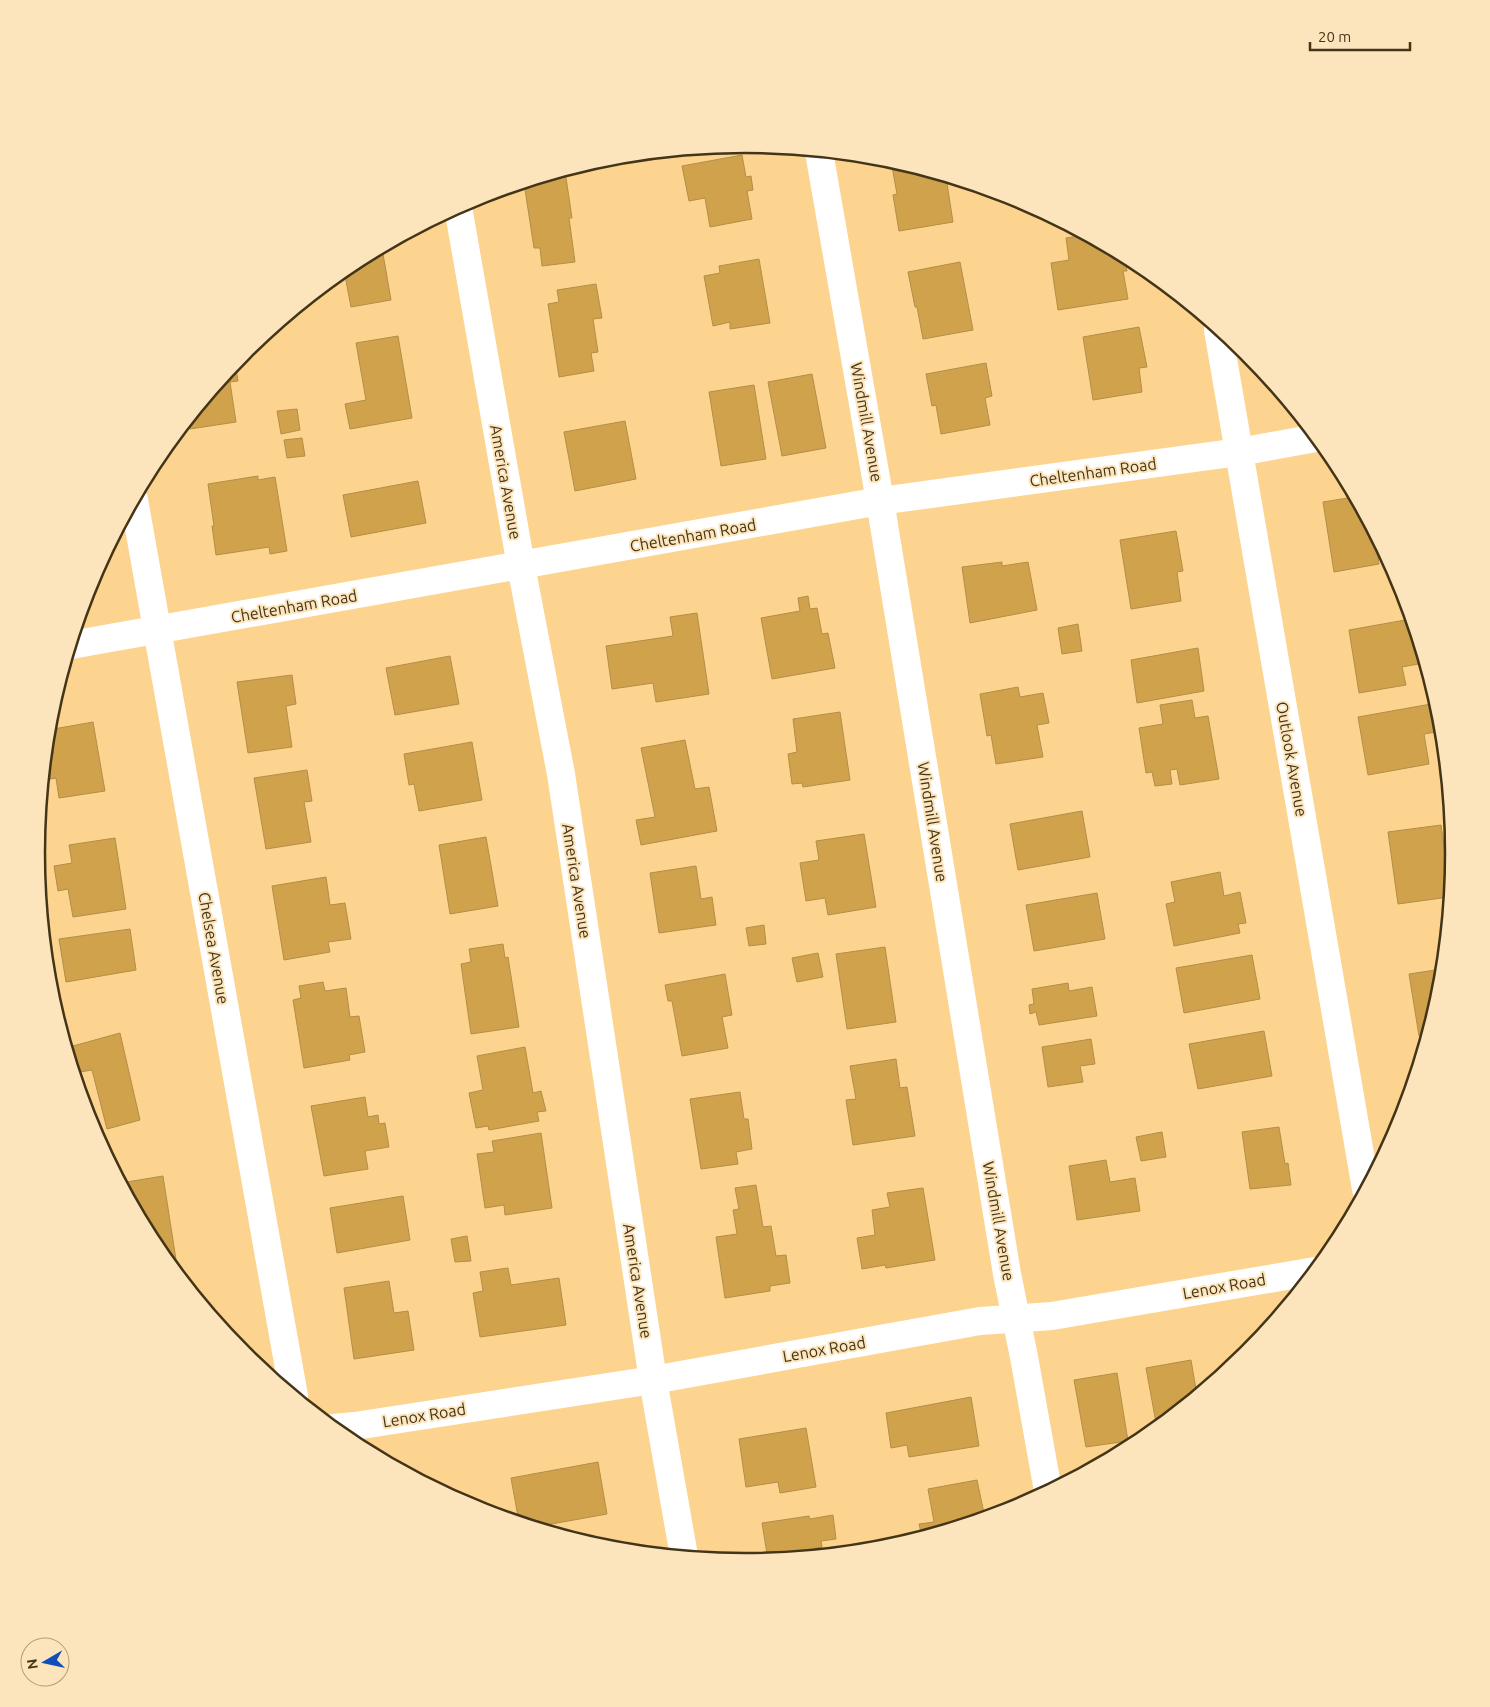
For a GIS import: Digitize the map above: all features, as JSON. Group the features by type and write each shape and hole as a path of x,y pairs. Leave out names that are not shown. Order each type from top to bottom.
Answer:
{"street":[{"name":"Windmill Avenue","path":"820,158 880,501 1005,1264 1047,1485"},
{"name":"America Avenue","path":"459,215 521,566 561,774 653,1380 683,1551"},
{"name":"Outlook Avenue","path":"1220,339 1364,1179"},
{"name":"Cheltenham Road","path":"77,644 880,501 1239,452 1309,439"},
{"name":"Chelsea Avenue","path":"136,509 292,1388"},
{"name":"Lenox Road","path":"343,1427 653,1380 980,1321 1052,1316 1305,1273"}],"building":[{"path":"742,155 746,177 751,176 753,190 747,191 752,219 710,227 705,198 689,201 682,166"},
{"path":"893,169 947,184 953,222 899,231 893,195 897,194"},
{"path":"566,177 572,218 569,218 575,262 542,266 540,248 534,248 525,189"},
{"path":"1075,237 1126,266 1127,271 1123,271 1128,299 1058,310 1051,263 1069,260 1066,238"},
{"path":"383,254 391,300 351,307 346,279"},
{"path":"759,259 770,323 730,329 730,322 713,326 704,276 720,273 719,266"},
{"path":"960,262 973,330 923,339 908,272"},
{"path":"596,284 602,318 593,319 598,352 591,353 594,371 559,377 548,304 559,302 557,290"},
{"path":"1139,327 1147,367 1139,368 1142,392 1093,400 1083,337"},
{"path":"398,336 412,418 350,429 345,404 366,400 356,343"},
{"path":"986,363 992,396 985,398 990,425 941,434 936,405 932,406 926,374"},
{"path":"237,373 238,381 230,382 236,422 190,429"},
{"path":"812,374 826,448 782,456 768,382"},
{"path":"754,385 766,459 721,466 709,392"},
{"path":"297,409 300,430 281,434 277,411"},
{"path":"625,421 636,479 575,491 564,432"},
{"path":"302,438 305,456 287,458 284,440"},
{"path":"258,476 258,480 275,477 287,551 270,554 269,547 216,555 208,484"},
{"path":"418,481 426,523 351,537 343,495"},
{"path":"1347,498 1373,544 1379,564 1334,572 1323,502"},
{"path":"1176,531 1183,571 1177,572 1181,601 1131,609 1120,540"},
{"path":"1002,562 1002,566 1028,562 1037,610 970,623 962,567"},
{"path":"808,596 810,609 817,608 822,634 828,633 835,668 772,679 761,618 800,611 798,598"},
{"path":"697,613 709,694 656,702 653,683 612,689 606,646 673,636 670,617"},
{"path":"1405,620 1419,664 1402,667 1406,685 1359,693 1349,630"},
{"path":"1078,624 1082,651 1062,654 1058,628"},
{"path":"1198,648 1204,691 1137,703 1131,660"},
{"path":"450,656 459,704 395,715 386,668"},
{"path":"292,675 296,704 286,706 292,747 248,753 237,682"},
{"path":"1018,687 1020,697 1043,693 1049,723 1037,725 1043,757 996,764 991,735 987,736 980,694"},
{"path":"1192,700 1195,718 1208,716 1219,779 1180,785 1177,769 1170,770 1172,784 1155,786 1152,772 1146,773 1139,728 1163,724 1160,705"},
{"path":"1429,704 1434,732 1424,734 1429,764 1368,775 1358,717"},
{"path":"840,712 850,780 803,787 802,783 792,784 788,754 797,752 793,719"},
{"path":"93,722 105,791 59,798 56,778 49,779 56,729"},
{"path":"685,740 695,789 709,787 717,831 641,845 636,820 655,817 641,748"},
{"path":"472,742 482,800 419,811 414,784 409,785 404,754"},
{"path":"307,770 312,801 304,802 311,842 266,849 254,778"},
{"path":"1082,811 1090,857 1018,870 1010,824"},
{"path":"1441,825 1445,853 1444,898 1398,904 1388,832"},
{"path":"864,834 876,907 828,915 825,898 806,901 800,863 819,860 816,841"},
{"path":"486,837 498,906 450,914 439,845"},
{"path":"115,838 126,909 73,917 68,889 58,891 54,866 72,863 69,845"},
{"path":"696,866 701,899 712,897 716,925 659,933 650,873"},
{"path":"1220,872 1224,896 1240,892 1246,923 1238,924 1240,933 1174,946 1166,904 1175,902 1171,882"},
{"path":"326,877 330,905 345,903 351,939 328,942 330,952 284,960 272,886"},
{"path":"1097,893 1105,939 1034,951 1026,905"},
{"path":"764,925 766,944 749,946 746,928"},
{"path":"130,929 136,970 66,982 59,939"},
{"path":"503,944 505,958 508,957 519,1027 471,1034 461,964 471,962 469,949"},
{"path":"885,947 896,1022 847,1029 836,954"},
{"path":"818,953 823,977 797,982 792,958"},
{"path":"1252,955 1260,999 1184,1013 1176,968"},
{"path":"1435,970 1421,1036 1419,1036 1409,974"},
{"path":"725,974 732,1015 722,1017 728,1048 682,1056 672,1001 668,1001 665,985"},
{"path":"323,982 325,991 346,988 350,1017 359,1016 365,1052 349,1055 350,1060 304,1068 293,1000 301,998 299,986"},
{"path":"1068,983 1069,991 1092,987 1097,1016 1039,1025 1036,1012 1030,1014 1029,1005 1034,1004 1032,989"},
{"path":"1264,1031 1272,1076 1198,1089 1189,1044"},
{"path":"120,1033 140,1120 107,1129 92,1070 80,1072 73,1046"},
{"path":"1091,1039 1095,1064 1080,1066 1083,1082 1048,1087 1042,1047"},
{"path":"525,1047 533,1093 541,1091 546,1111 537,1112 539,1121 489,1130 488,1126 476,1128 469,1093 483,1090 477,1056"},
{"path":"896,1059 900,1088 907,1087 915,1136 853,1145 846,1100 856,1099 850,1066"},
{"path":"740,1092 744,1119 748,1119 752,1149 736,1152 738,1164 701,1169 690,1099"},
{"path":"365,1097 368,1117 378,1115 379,1124 385,1123 389,1147 365,1151 368,1169 324,1176 311,1106"},
{"path":"1279,1127 1285,1164 1288,1163 1291,1185 1250,1189 1242,1132"},
{"path":"1162,1132 1166,1157 1141,1161 1136,1137"},
{"path":"541,1133 552,1208 505,1215 504,1205 485,1208 477,1154 494,1152 492,1141"},
{"path":"1106,1160 1110,1182 1135,1178 1140,1211 1077,1220 1069,1166"},
{"path":"163,1176 176,1260 163,1242 127,1182"},
{"path":"756,1185 763,1227 771,1226 776,1256 786,1255 790,1283 770,1286 770,1291 725,1298 716,1237 737,1234 733,1210 739,1209 735,1188"},
{"path":"923,1188 935,1260 886,1268 885,1265 862,1269 857,1238 875,1235 872,1210 890,1207 887,1193"},
{"path":"403,1196 410,1240 337,1253 330,1208"},
{"path":"467,1236 471,1261 455,1262 451,1239"},
{"path":"508,1268 511,1285 559,1278 566,1325 480,1337 473,1293 483,1291 480,1272"},
{"path":"389,1281 394,1313 408,1311 414,1350 354,1359 344,1288"},
{"path":"1191,1360 1196,1389 1156,1420 1146,1368"},
{"path":"1117,1373 1128,1440 1086,1447 1074,1380"},
{"path":"971,1397 979,1446 909,1457 907,1445 891,1448 886,1413"},
{"path":"806,1428 816,1487 780,1493 778,1482 746,1487 739,1439"},
{"path":"598,1462 607,1514 547,1525 518,1515 511,1478"},
{"path":"977,1480 984,1511 921,1531 919,1524 934,1522 928,1489"},
{"path":"833,1515 836,1539 821,1541 822,1547 815,1548 815,1550 767,1553 762,1523 809,1516 810,1519"}]}
